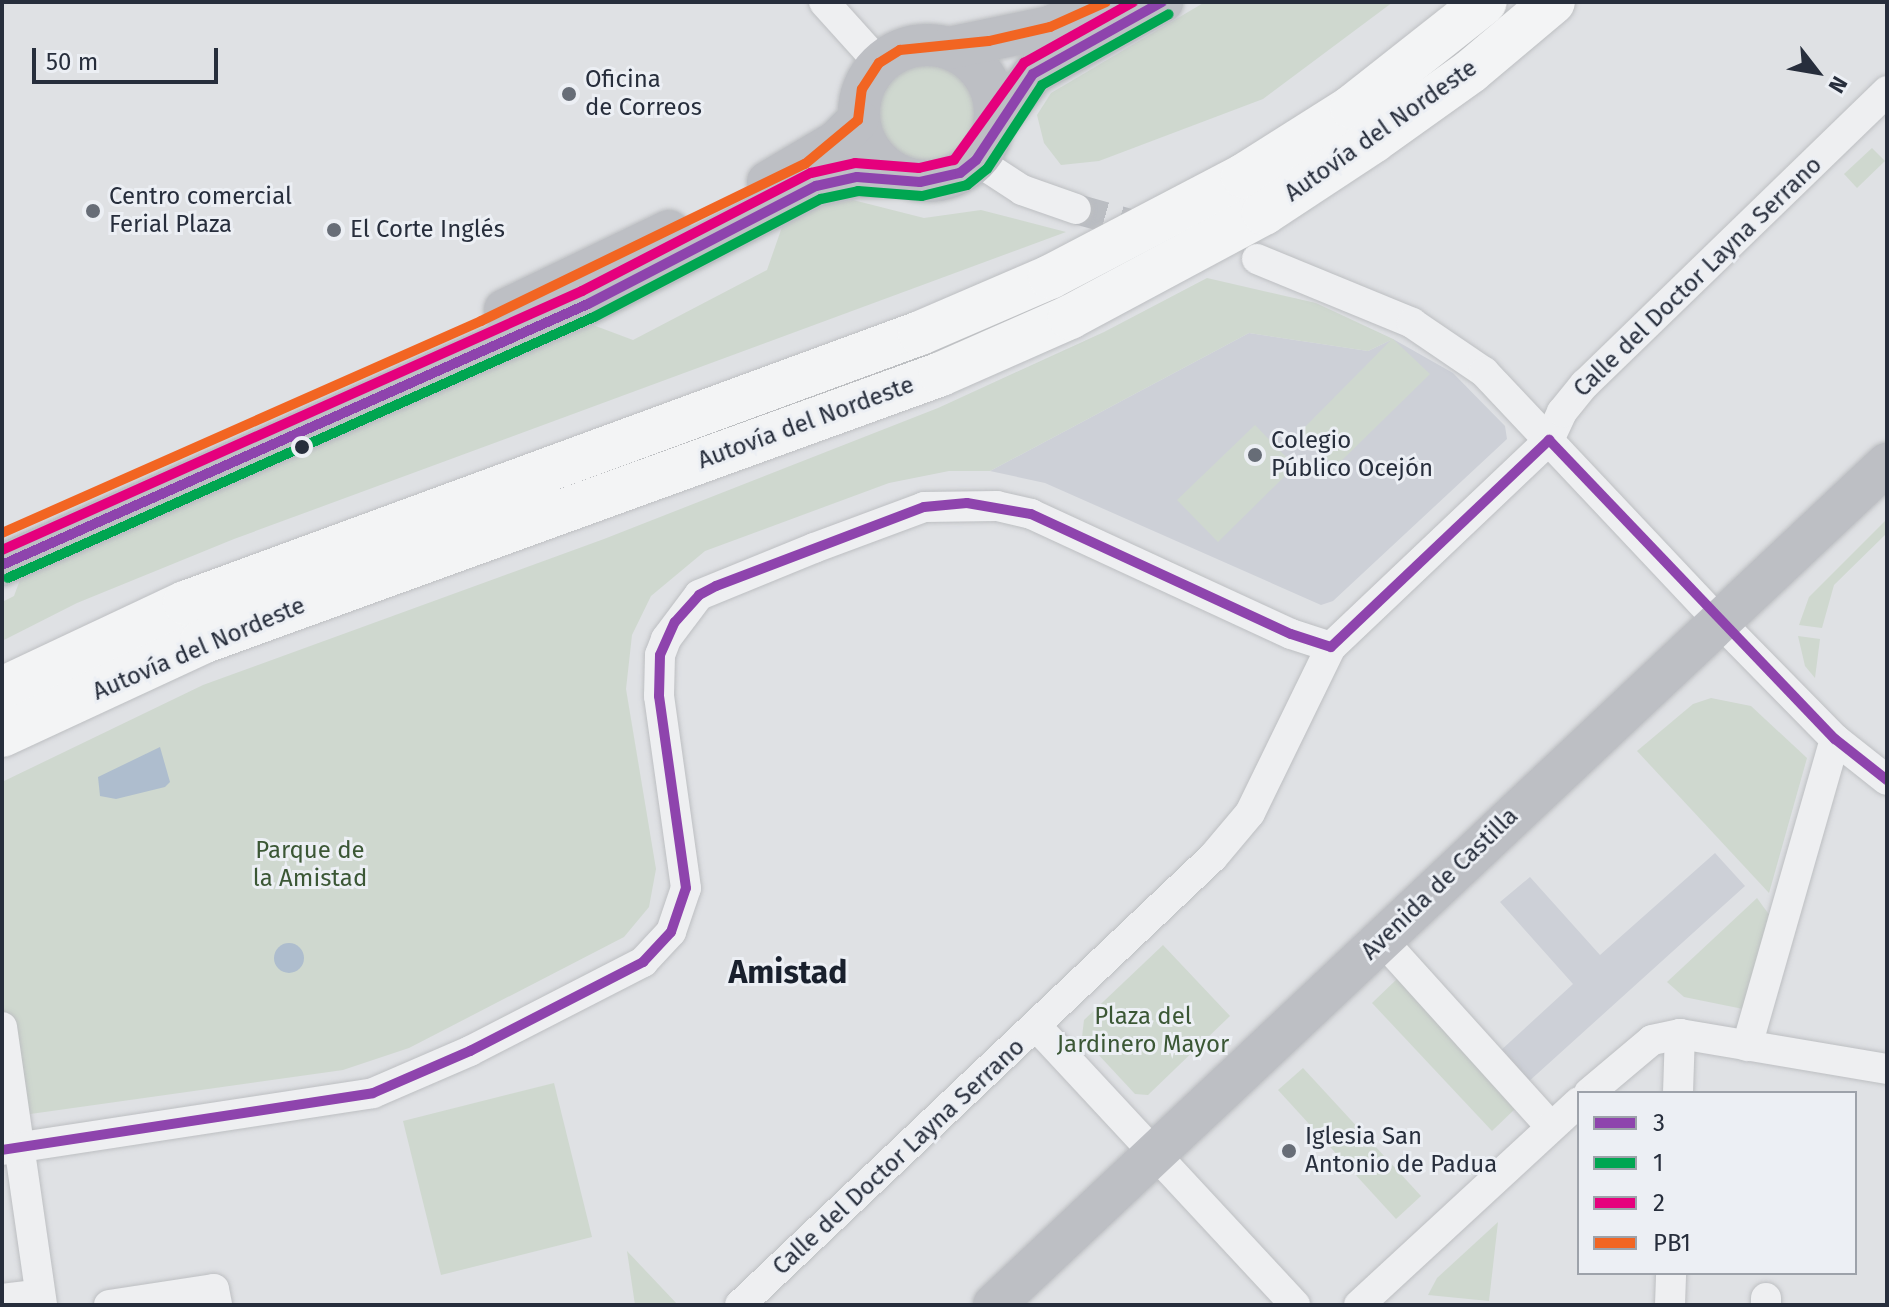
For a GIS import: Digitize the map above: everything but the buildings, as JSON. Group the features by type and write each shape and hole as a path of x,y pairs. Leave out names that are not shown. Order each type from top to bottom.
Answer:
{"highway":[{"name":"Autovía del Nordeste","path":"2,689 185,603 920,333 1050,277 1243,176 1352,107 1485,2"},
{"name":"Autovía del Nordeste","path":"2,735 202,642 941,374 1070,317 1264,213 1471,71 1553,2"},
{"path":"2,746 79,699"}],"street":[{"path":"824,2 879,63"},
{"path":"900,177 880,163 865,143 858,120 862,89 879,63 900,50 925,44 949,48 1050,27 1106,2"},
{"path":"2,565 588,304 816,186 857,177 941,180 985,143 1033,74 1162,2"},
{"path":"949,48 981,70 991,87 985,143 1022,190 1076,209"},
{"name":"Calle del Doctor Layna Serrano","path":"740,1305 1213,857 1250,813 1331,647 1549,440 1562,412 1585,384 1887,91"},
{"path":"2,533 240,432 574,278 805,164 858,120"},
{"path":"1257,259 1344,291 1442,342 1484,372 1835,739 1887,780"},
{"name":"Avenida de Castilla","path":"994,1305 1887,464"},
{"path":"10,1149 373,1093 470,1051 643,962 671,932 686,888 659,696 660,655 666,639 699,595 814,548 924,507 997,506 1031,514 1291,634 1331,647"},
{"path":"1747,1046 1835,739"},
{"path":"1383,941 1550,1126"},
{"path":"2,1027 10,1149 41,1300 2,1299"},
{"path":"1037,1027 1295,1305"},
{"path":"1678,1091 1680,1034"},
{"path":"1591,1091 1652,1040 1680,1034 1887,1069"},
{"path":"1359,1305 1577,1104"},
{"path":"1670,1305 1671,1275"},
{"path":"109,1305 214,1289 217,1305"}],"shaded area":[{"name":"Colegio Público Ocejón","path":"1249,333 1368,351 1393,339 1453,373 1505,426 1507,439 1333,601 1321,605 1045,483 990,471"},
{"path":"1715,853 1745,886 1527,1083 1499,1052 1573,984 1500,902 1530,877 1600,955"}],"green space":[{"path":"1205,2 1393,2 1263,99 1099,161 1061,165 1044,143 1037,115 1051,93"},
{"path":"927,65 946,68 961,79 972,94 975,113 972,132 961,147 946,158 927,161 908,158 893,147 882,132 879,113 882,94 893,79 908,68"},
{"path":"1872,148 1885,161 1857,188 1844,174"},
{"path":"853,200 924,218 981,210 1066,232 234,539 77,603 2,641 2,602 14,596 21,577 308,452 585,322 633,340 767,270 782,227 820,206"},
{"name":"Parque de la Amistad","path":"1207,278 1316,303 1393,339 1430,374 1335,467 1300,432 1391,340 1368,351 1249,333 990,471 949,471 889,483 705,551 651,596 632,635 626,689 656,869 649,907 624,937 409,1048 343,1070 2,1118 2,782 203,685 604,539 938,408 1104,332"},
{"path":"1255,425 1295,466 1218,542 1177,500"},
{"path":"1887,519 1887,533 1834,585 1822,628 1799,625 1809,597"},
{"path":"1798,636 1820,639 1815,678 1805,666"},
{"path":"1711,698 1751,706 1807,758 1769,893 1637,751 1693,704"},
{"path":"1757,898 1773,920 1748,1010 1684,997 1667,982"},
{"name":"Plaza del Jardinero Mayor","path":"1163,945 1230,1016 1148,1095 1135,1094 1082,1037 1084,1020"},
{"path":"1398,978 1517,1107 1492,1131 1372,1003"},
{"path":"1303,1068 1421,1196 1396,1219 1278,1090"},
{"path":"554,1083 592,1237 441,1275 403,1121"},
{"path":"1498,1222 1489,1301 1428,1295 1437,1278"},
{"path":"627,1251 678,1305 635,1305"}],"water":[{"path":"160,747 170,782 165,787 116,799 100,796 98,777"},
{"path":"289,943 300,947 304,958 300,969 289,973 278,969 274,958 278,947"}],"tunnel":[{"path":"1076,209 1151,230"}],"transit line":[{"name":"PB1","path":"2,533 481,321 805,164 858,120 862,89 879,63 900,50 989,41 1050,27 1106,2"},
{"name":"2","path":"2,550 582,291 811,173 855,163 919,168 954,160 1024,63 1133,2"},
{"name":"3","path":"2,565 588,304 816,186 857,177 920,182 960,173 976,160 1033,74 1162,2"},
{"name":"1","path":"8,578 594,317 821,199 858,191 922,196 967,185 987,169 1042,85 1169,14"},
{"name":"3","path":"2,1150 373,1093 470,1051 643,962 671,932 686,888 659,696 660,655 675,622 699,595 716,586 924,507 967,503 1031,514 1291,634 1331,647 1549,440 1835,739 1887,780"}],"place":[{"name":"Oficina de Correos","path":"569,94"},
{"name":"Centro comercial Ferial Plaza","path":"93,211"},
{"name":"El Corte Inglés","path":"334,230"},
{"name":"Colegio Público Ocejón","path":"1255,455"},
{"name":"Iglesia San Antonio de Padua","path":"1289,1151"}],"district":[{"name":"Amistad","path":"788,972"}]}
